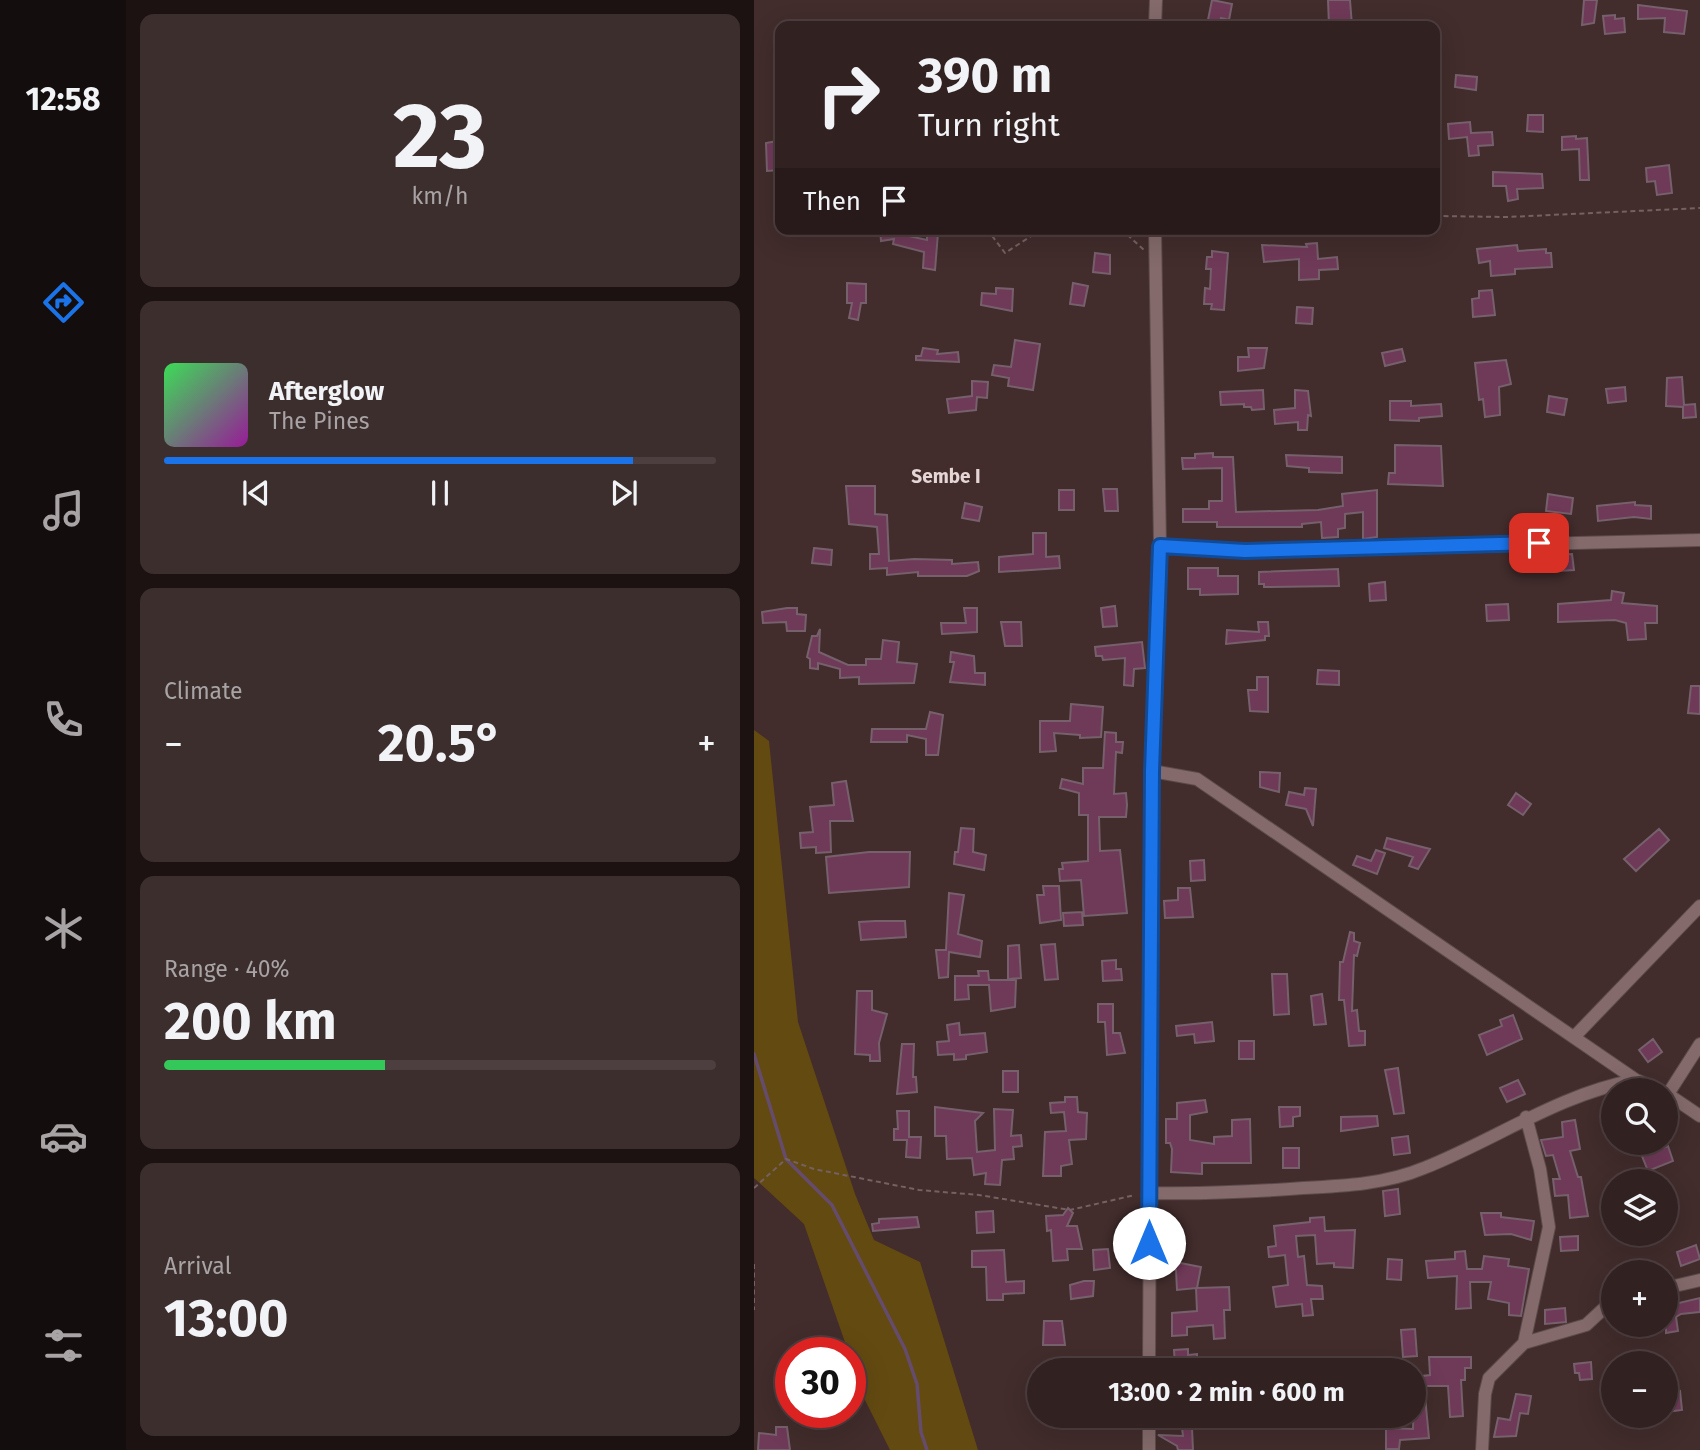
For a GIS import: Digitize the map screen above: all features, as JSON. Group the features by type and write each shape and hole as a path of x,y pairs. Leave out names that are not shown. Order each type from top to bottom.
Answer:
{"street":[{"path":"1155,21 1156,0"},
{"path":"1149,1358 1152,771 1160,546 1155,235"},
{"path":"1160,546 1245,551 1700,540"},
{"path":"1152,771 1197,779 1633,1078"},
{"path":"1574,1037 1700,906"},
{"path":"1675,1078 1700,1044"},
{"path":"1148,1192 1213,1195 1362,1184 1423,1169 1526,1117 1601,1089"},
{"path":"1678,1101 1700,1116"},
{"path":"1524,1343 1549,1227 1540,1169 1526,1117"},
{"path":"1678,1285 1700,1280"},
{"path":"1482,1450 1485,1394 1489,1378 1524,1343 1586,1325 1601,1311"},
{"path":"1149,1428 1150,1450"}],"path":[{"path":"1440,216 1508,217 1700,208"},
{"path":"992,235 1005,253 1033,235"},
{"path":"1128,235 1155,260"},
{"path":"754,1188 786,1160 814,1169 918,1190 979,1195 1070,1210 1148,1192"},
{"path":"754,1264 754,1310"}],"shaded area":[{"path":"754,730 769,741 798,1022 855,1194 874,1240 920,1262 978,1450 890,1450 866,1402 866,1337 843,1337 804,1224 754,1178"}],"building":[{"path":"1212,0 1232,4 1229,20 1208,20"},
{"path":"1328,0 1350,0 1352,21 1329,21"},
{"path":"1584,0 1597,0 1594,23 1582,25"},
{"path":"1638,5 1687,11 1684,34 1664,32 1665,18 1638,19"},
{"path":"1615,15 1615,19 1624,18 1625,32 1605,34 1603,16"},
{"path":"1456,75 1477,77 1476,90 1455,87"},
{"path":"1528,115 1543,115 1543,132 1527,131"},
{"path":"1470,122 1471,133 1492,132 1493,145 1478,146 1479,155 1469,156 1467,137 1449,139 1448,124"},
{"path":"1576,136 1576,139 1587,138 1589,180 1580,180 1579,149 1562,150 1562,137"},
{"path":"775,141 775,170 767,171 766,143"},
{"path":"1669,165 1672,193 1657,195 1655,181 1647,182 1646,168"},
{"path":"1493,172 1542,174 1543,188 1517,189 1518,199 1508,201 1506,186 1493,186"},
{"path":"880,235 904,235 927,240 927,235 938,235 935,270 923,268 924,252 893,244 894,239 881,241"},
{"path":"1317,243 1318,259 1337,257 1338,269 1319,270 1319,279 1299,280 1299,259 1264,262 1262,245 1307,247 1306,244"},
{"path":"1517,245 1518,251 1546,249 1546,253 1551,253 1552,267 1515,269 1515,274 1491,276 1490,261 1479,263 1477,249"},
{"path":"1212,251 1228,253 1224,310 1211,309 1212,304 1204,304 1205,288 1210,289 1211,269 1206,269 1207,257 1212,257"},
{"path":"1095,253 1110,255 1110,274 1093,272"},
{"path":"847,283 866,284 866,303 861,303 858,320 849,318 852,303 847,303"},
{"path":"1073,283 1088,286 1084,306 1070,304"},
{"path":"996,288 1013,289 1012,311 981,305 982,293 996,294"},
{"path":"1492,290 1495,315 1473,317 1472,299 1479,298 1479,291"},
{"path":"1297,307 1313,308 1312,324 1296,323"},
{"path":"1015,340 1040,344 1033,390 1008,386 1009,378 992,375 994,365 1011,367"},
{"path":"923,348 938,350 937,354 958,352 959,362 916,360 916,356 921,356"},
{"path":"1248,348 1267,348 1264,368 1238,371 1238,357 1249,357"},
{"path":"1402,349 1405,361 1385,366 1382,353"},
{"path":"1506,360 1511,384 1499,387 1500,415 1485,417 1483,399 1479,400 1475,363"},
{"path":"1682,377 1684,405 1695,404 1696,417 1683,418 1683,407 1666,406 1667,378"},
{"path":"972,381 988,382 987,398 977,397 976,410 949,413 947,399 972,396"},
{"path":"1625,387 1626,401 1608,403 1606,389"},
{"path":"1263,390 1264,409 1252,410 1251,407 1244,407 1244,404 1221,405 1220,392"},
{"path":"1295,390 1308,391 1311,416 1308,415 1307,430 1298,430 1298,422 1275,424 1274,410 1295,408"},
{"path":"1549,396 1567,399 1564,415 1547,412"},
{"path":"1390,401 1411,401 1411,406 1441,404 1442,416 1419,418 1419,421 1390,420"},
{"path":"1395,445 1441,446 1443,486 1388,484 1389,473 1395,473"},
{"path":"1213,453 1213,457 1233,457 1236,512 1318,510 1343,506 1342,494 1377,490 1377,537 1363,539 1363,512 1345,514 1345,528 1338,529 1338,537 1322,538 1321,522 1302,524 1302,527 1217,527 1217,522 1183,522 1183,509 1209,509 1209,501 1222,501 1222,468 1183,469 1182,458"},
{"path":"1286,455 1342,457 1342,473 1309,472 1309,468 1287,466"},
{"path":"846,486 875,486 875,514 887,515 889,561 952,560 952,564 978,562 979,571 967,576 918,576 918,572 887,575 887,568 870,569 870,554 879,554 877,527 849,524"},
{"path":"1103,489 1117,489 1118,511 1105,511"},
{"path":"1059,490 1074,490 1074,510 1059,510"},
{"path":"1548,494 1573,498 1571,514 1546,511"},
{"path":"1635,502 1635,505 1651,506 1651,519 1634,517 1598,521 1597,506"},
{"path":"965,503 982,507 979,521 962,518"},
{"path":"1033,533 1046,533 1046,557 1059,556 1060,568 999,572 999,557 1033,554"},
{"path":"814,548 832,550 831,565 812,563"},
{"path":"1572,554 1574,570 1558,571 1557,555"},
{"path":"1188,568 1218,568 1218,576 1238,576 1238,594 1200,595 1200,589 1188,589"},
{"path":"1338,569 1339,586 1264,587 1264,584 1259,584 1259,572"},
{"path":"1385,582 1386,600 1370,601 1369,584"},
{"path":"1612,591 1624,593 1622,603 1657,606 1657,623 1645,623 1646,639 1628,640 1626,623 1615,620 1558,622 1558,604 1611,600"},
{"path":"1508,604 1509,620 1487,621 1486,605"},
{"path":"1115,606 1117,626 1103,627 1101,608"},
{"path":"797,608 797,614 806,615 805,631 787,631 786,622 763,623 762,612"},
{"path":"964,608 977,608 977,632 942,634 941,623 966,623"},
{"path":"1001,622 1021,622 1022,646 1005,646"},
{"path":"1258,622 1268,622 1269,636 1265,636 1265,640 1226,644 1227,630 1259,632"},
{"path":"820,629 819,652 848,665 866,665 866,659 881,659 883,640 899,642 897,662 917,664 914,683 859,684 859,677 840,678 840,669 818,663 818,669 810,668 810,659 807,657 812,636 817,636"},
{"path":"1142,642 1145,668 1134,669 1133,686 1124,685 1125,658 1103,660 1102,656 1096,656 1095,647"},
{"path":"951,652 974,656 975,673 985,673 985,685 950,682 954,662 950,662"},
{"path":"1318,670 1339,671 1339,685 1317,684"},
{"path":"1257,677 1268,677 1268,712 1250,711 1248,690 1257,690"},
{"path":"1691,686 1700,686 1700,714 1688,713"},
{"path":"1071,704 1103,707 1101,737 1080,738 1080,735 1054,733 1056,751 1040,752 1040,721 1070,721"},
{"path":"930,712 943,715 938,755 926,755 926,739 907,735 907,742 871,742 872,729 926,729"},
{"path":"1105,732 1116,733 1116,742 1123,742 1122,753 1116,752 1114,794 1126,793 1127,805 1126,817 1099,817 1100,851 1120,850 1127,913 1084,916 1081,880 1060,881 1059,869 1063,869 1062,863 1088,861 1088,815 1079,815 1079,793 1060,788 1062,779 1083,784 1083,768 1103,768"},
{"path":"1260,772 1280,773 1279,792 1260,787"},
{"path":"846,781 853,821 830,821 831,852 816,853 816,847 801,848 800,833 813,832 810,807 834,805 832,783"},
{"path":"1305,788 1316,789 1313,826 1306,809 1286,805 1289,792 1304,795"},
{"path":"1516,793 1531,804 1523,815 1508,805"},
{"path":"961,828 974,829 973,852 986,855 984,870 954,864"},
{"path":"1659,829 1669,840 1636,871 1624,859"},
{"path":"1387,838 1430,849 1418,869 1409,866 1413,857 1384,848"},
{"path":"1376,850 1385,853 1377,874 1353,865 1357,856 1371,861"},
{"path":"869,852 910,852 909,887 829,893 826,857"},
{"path":"1204,860 1205,880 1191,881 1190,861"},
{"path":"1043,886 1059,886 1061,920 1040,923 1037,895 1044,895"},
{"path":"1178,888 1190,888 1193,917 1165,918 1164,901 1178,900"},
{"path":"949,893 964,895 958,934 982,941 980,957 949,952 948,977 939,978 936,950 946,950"},
{"path":"1082,912 1083,925 1064,926 1063,913"},
{"path":"905,921 906,937 861,940 859,922"},
{"path":"1350,932 1354,933 1354,941 1360,943 1357,956 1354,955 1352,1011 1357,1010 1359,1031 1365,1031 1365,1045 1349,1046 1344,1000 1339,1000 1340,962 1343,962"},
{"path":"1055,944 1058,979 1045,980 1041,945"},
{"path":"1019,945 1021,978 1008,979 1008,946"},
{"path":"1116,960 1116,969 1121,969 1122,980 1103,981 1102,961"},
{"path":"978,971 988,971 989,980 1016,980 1015,1007 991,1011 989,985 968,985 969,999 955,1000 955,976 979,976"},
{"path":"1272,974 1287,974 1289,1014 1274,1015"},
{"path":"857,991 872,991 872,1010 887,1014 879,1043 880,1061 870,1061 870,1055 855,1054"},
{"path":"1322,994 1326,1024 1314,1025 1311,996"},
{"path":"1098,1004 1113,1004 1113,1033 1120,1033 1125,1053 1107,1055 1105,1022 1098,1022"},
{"path":"1513,1015 1522,1039 1487,1055 1479,1035 1502,1026 1500,1020"},
{"path":"1212,1022 1214,1041 1195,1043 1194,1034 1177,1036 1176,1026"},
{"path":"959,1023 960,1035 985,1033 987,1052 954,1060 954,1054 938,1055 937,1042 949,1041 947,1025"},
{"path":"1653,1039 1662,1052 1648,1062 1639,1050"},
{"path":"1239,1041 1254,1041 1254,1059 1239,1059"},
{"path":"902,1044 914,1044 913,1077 916,1077 917,1092 897,1094"},
{"path":"1398,1068 1404,1113 1394,1114 1385,1070"},
{"path":"1003,1071 1018,1071 1018,1092 1003,1092"},
{"path":"1518,1080 1525,1094 1507,1102 1500,1088"},
{"path":"1065,1097 1077,1097 1078,1112 1087,1113 1086,1139 1069,1140 1072,1164 1061,1166 1061,1176 1043,1176 1045,1132 1066,1131 1064,1112 1051,1113 1050,1103 1065,1102"},
{"path":"1205,1100 1207,1112 1190,1115 1190,1140 1214,1144 1214,1137 1232,1136 1232,1120 1250,1119 1251,1163 1202,1163 1202,1174 1171,1172 1172,1149 1170,1143 1166,1143 1166,1119 1177,1119 1177,1103"},
{"path":"935,1107 983,1113 975,1121 977,1152 995,1150 994,1109 1013,1110 1011,1136 1021,1135 1022,1146 1013,1147 1014,1159 1002,1160 1000,1185 985,1184 986,1173 974,1175 972,1158 947,1159 946,1136 935,1136"},
{"path":"1279,1107 1300,1107 1300,1116 1293,1117 1293,1126 1280,1127"},
{"path":"897,1111 909,1111 909,1137 921,1137 920,1158 906,1157 907,1140 894,1140 894,1129 898,1129"},
{"path":"1377,1116 1378,1126 1341,1131 1341,1117"},
{"path":"1575,1120 1580,1149 1570,1151 1578,1177 1581,1177 1588,1216 1570,1218 1568,1195 1555,1196 1553,1179 1560,1179 1553,1155 1546,1156 1541,1140 1563,1137 1562,1122"},
{"path":"1408,1136 1410,1153 1394,1155 1392,1138"},
{"path":"1283,1148 1299,1148 1299,1168 1283,1168"},
{"path":"1671,1155 1673,1161 1647,1169 1642,1156"},
{"path":"1398,1189 1400,1214 1385,1216 1383,1191"},
{"path":"1068,1208 1073,1213 1067,1226 1077,1226 1082,1249 1067,1249 1068,1260 1053,1261 1051,1230 1047,1231 1046,1216 1063,1215"},
{"path":"993,1211 994,1232 977,1233 976,1212"},
{"path":"1481,1213 1501,1213 1501,1217 1534,1221 1531,1240 1511,1234 1485,1235"},
{"path":"917,1217 919,1227 873,1231 872,1224 879,1223 879,1219"},
{"path":"1324,1217 1325,1231 1355,1230 1353,1268 1334,1267 1334,1263 1317,1264 1315,1235 1296,1236 1298,1257 1304,1256 1307,1285 1322,1286 1323,1299 1311,1299 1313,1315 1303,1316 1302,1304 1276,1307 1273,1287 1288,1285 1285,1255 1269,1257 1268,1247 1276,1246 1274,1226 1310,1222 1310,1218"},
{"path":"1578,1236 1578,1250 1561,1251 1560,1237"},
{"path":"1696,1245 1700,1259 1681,1266 1677,1252"},
{"path":"1108,1249 1110,1268 1094,1270 1093,1250"},
{"path":"1004,1250 1006,1282 1024,1281 1024,1293 1003,1294 1003,1300 987,1300 986,1267 972,1267 972,1251"},
{"path":"1465,1251 1467,1269 1482,1269 1484,1256 1509,1259 1508,1266 1529,1269 1521,1316 1509,1315 1509,1303 1488,1299 1491,1282 1470,1282 1471,1308 1456,1309 1457,1276 1428,1278 1426,1261 1455,1259 1455,1252"},
{"path":"1388,1259 1402,1260 1401,1280 1387,1279"},
{"path":"1165,1260 1201,1267 1197,1288 1229,1287 1230,1310 1224,1310 1225,1338 1214,1339 1213,1325 1187,1327 1187,1335 1172,1336 1172,1313 1197,1311 1196,1288 1177,1290 1176,1270 1164,1270"},
{"path":"1094,1281 1093,1296 1071,1299 1070,1285"},
{"path":"1700,1298 1700,1312 1678,1316 1678,1303"},
{"path":"1565,1308 1566,1322 1545,1324 1545,1310"},
{"path":"1044,1321 1062,1321 1065,1345 1043,1345"},
{"path":"1415,1329 1417,1356 1403,1357 1401,1330"},
{"path":"1188,1349 1188,1355 1197,1354 1197,1358 1174,1358 1174,1350"},
{"path":"1429,1357 1471,1357 1471,1368 1465,1368 1465,1380 1461,1380 1463,1416 1450,1417 1448,1386 1426,1386 1426,1376 1430,1375"},
{"path":"1591,1362 1592,1379 1580,1380 1579,1373 1575,1373 1574,1364"},
{"path":"1678,1391 1682,1410 1678,1410"},
{"path":"1516,1394 1531,1396 1528,1414 1520,1413 1516,1436 1494,1437 1498,1418 1510,1420"},
{"path":"1426,1407 1429,1438 1400,1440 1399,1449 1386,1449 1386,1428 1426,1428"},
{"path":"776,1428 787,1428 790,1450 758,1450 759,1433 776,1435"},
{"path":"1182,1428 1192,1428 1193,1450 1178,1450 1177,1446 1158,1435 1183,1436"}],"waterway":[{"path":"754,1054 786,1159 832,1205 905,1349 917,1384 921,1432 927,1450"}],"district":[{"name":"Sembe I","path":"946,476"}],"route":[{"path":"1149,1243 1152,771 1160,546 1245,551 1539,543"}]}
